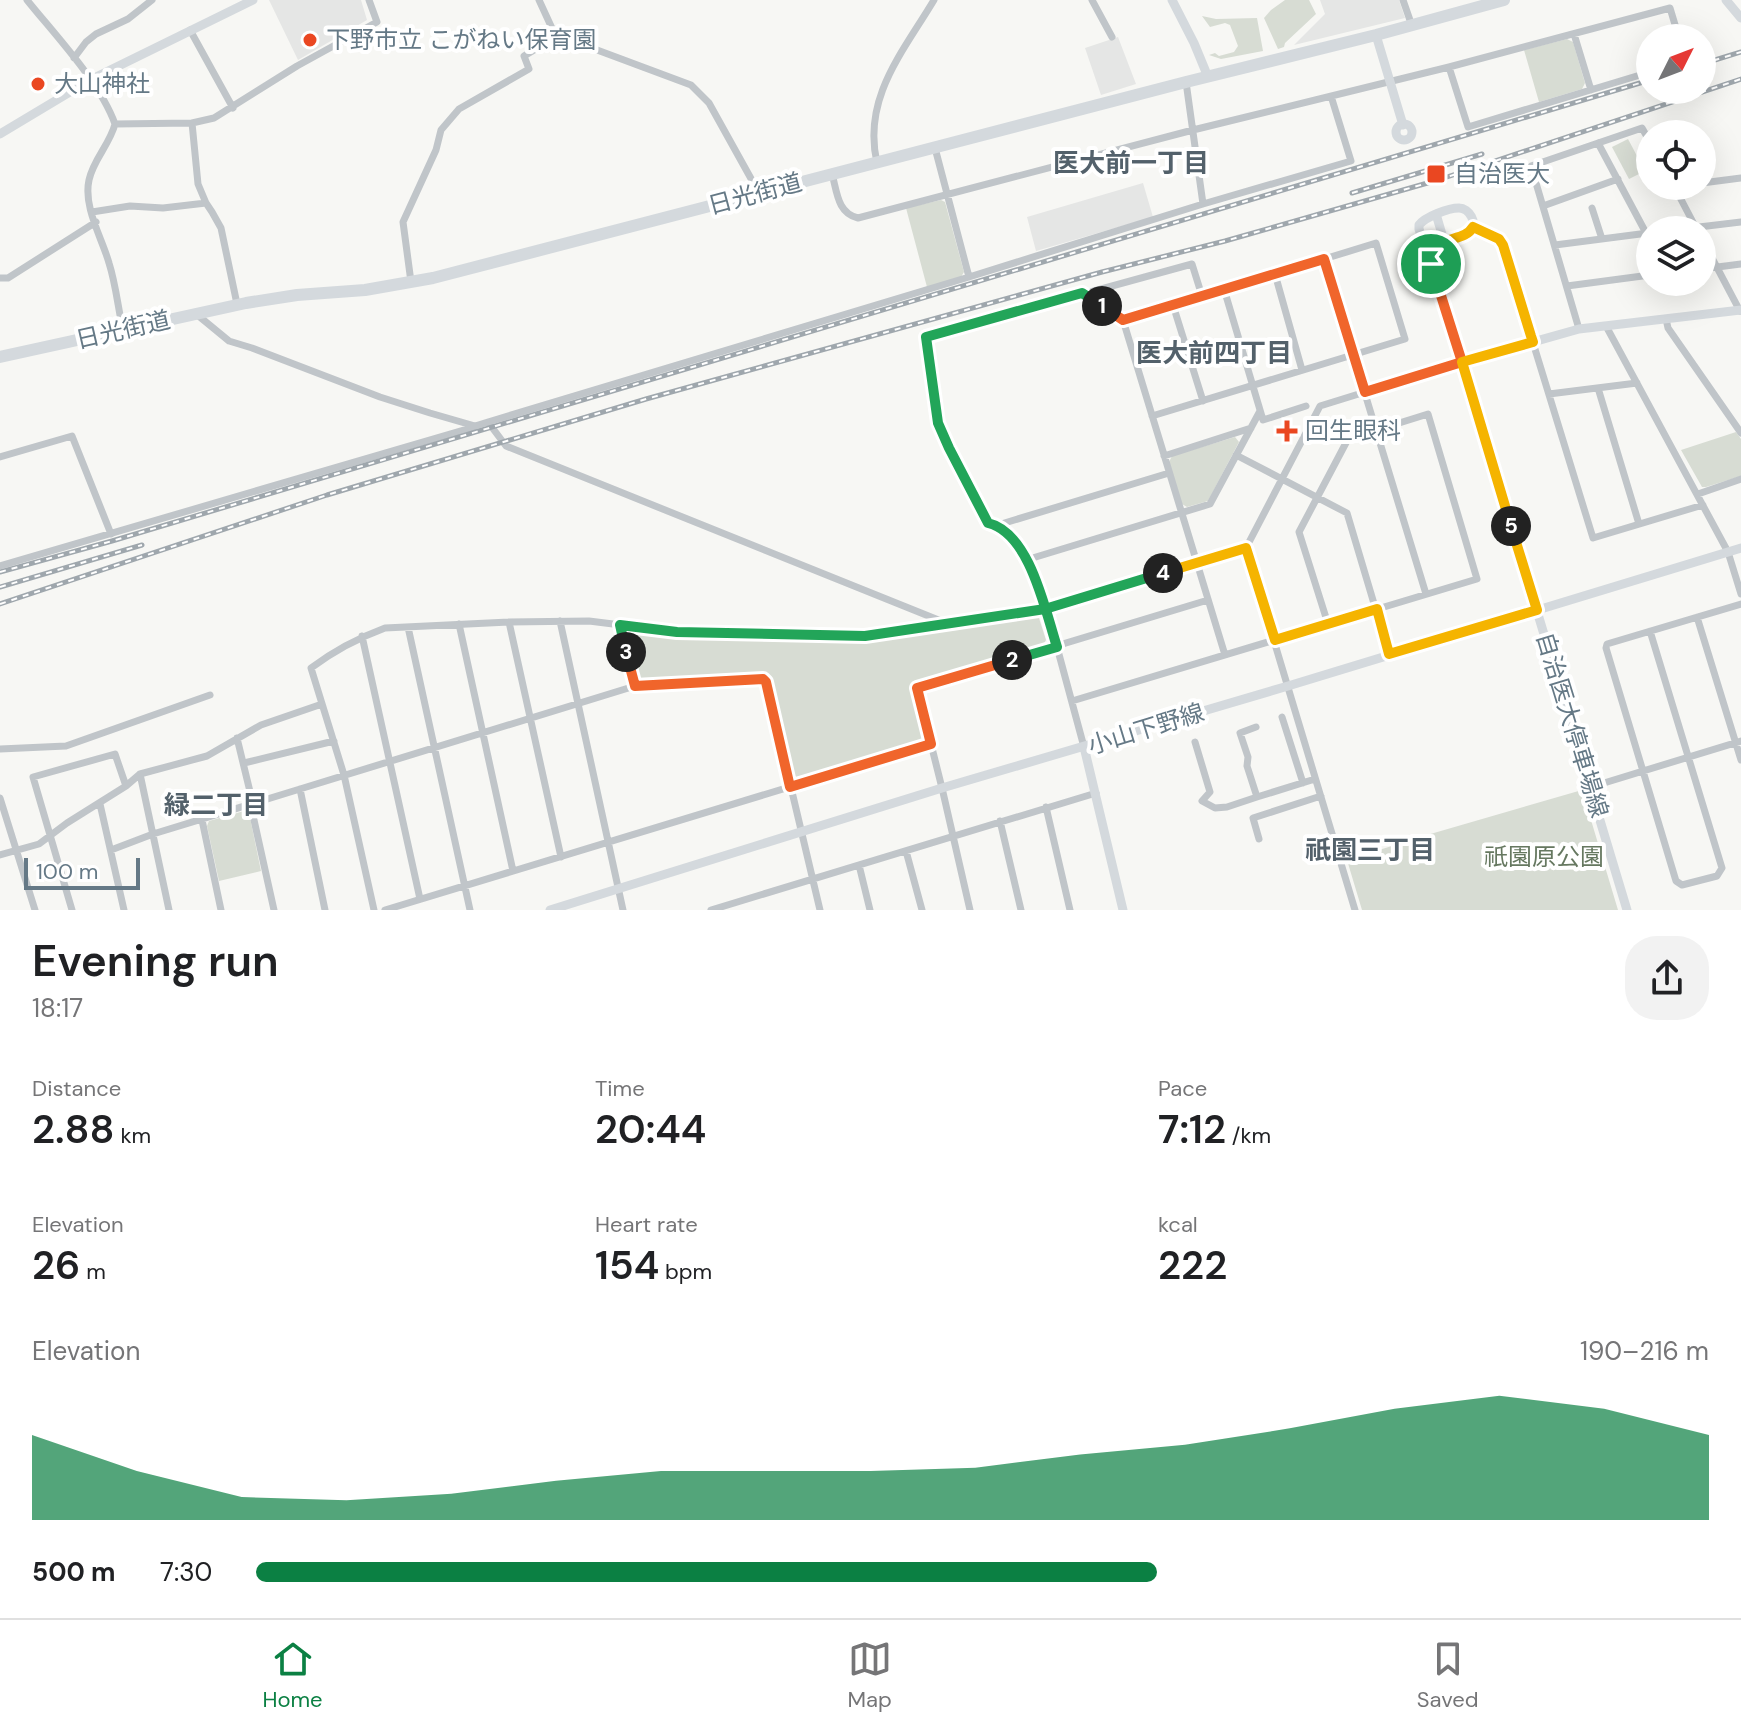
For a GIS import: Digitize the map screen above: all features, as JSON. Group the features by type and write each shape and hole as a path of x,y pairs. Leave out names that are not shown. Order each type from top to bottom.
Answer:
{"highway":[{"name":"日光街道","path":"0,357 237,304 411,282 1504,0"}],"main road":[{"path":"0,134 90,80 253,0"},
{"path":"1172,0 1208,77"},
{"path":"1726,0 1741,18"},
{"path":"1376,35 1403,125"},
{"path":"1431,264 1433,252 1444,241 1468,234 1473,227 1470,214 1463,208 1436,214 1444,241"},
{"name":"自治医大停車場線","path":"1436,214 1424,218 1419,225 1627,910"},
{"path":"1462,362 1579,329 1740,311"},
{"name":"小山下野線","path":"550,910 942,788 1741,548"},
{"path":"1084,747 1123,910"}],"street":[{"path":"27,0 90,80 115,124 89,178 88,194 111,271 123,330"},
{"path":"74,58 96,34 128,19 152,0"},
{"path":"115,124 192,123 214,118 297,66 377,22 369,0"},
{"path":"539,0 556,37"},
{"path":"877,163 874,149 875,115 883,86 934,0"},
{"path":"1092,0 1112,37"},
{"path":"1403,0 1412,26"},
{"path":"832,174 840,206 858,218 1670,8 1675,24"},
{"path":"190,30 233,108"},
{"path":"1574,34 1591,90"},
{"path":"411,282 403,222 436,150 441,130 459,109 529,69 524,56 556,37 691,85 709,103 759,193"},
{"path":"1449,67 1468,127 1636,76"},
{"path":"1186,82 1203,204"},
{"path":"0,566 1351,161 1331,96"},
{"path":"192,123 198,184 221,228 237,304"},
{"path":"1579,329 1531,166 1636,130"},
{"path":"1598,143 1639,216"},
{"path":"935,148 969,277"},
{"path":"1716,181 1741,178"},
{"path":"1543,206 1618,179"},
{"path":"92,212 130,206 163,208 206,203"},
{"path":"1592,208 1602,239"},
{"path":"0,278 8,278 96,222"},
{"path":"1716,226 1741,222"},
{"path":"1473,227 1499,239 1503,245 1593,538 1703,505"},
{"path":"1555,245 1636,235"},
{"path":"1123,320 1376,243 1405,339 1152,416"},
{"path":"1324,259 1426,594"},
{"path":"1169,473 998,525 988,523 938,423 926,337 1192,264 1202,296"},
{"path":"1740,311 1717,267 1741,264"},
{"path":"1275,274 1302,370"},
{"path":"1567,286 1636,277"},
{"path":"1224,289 1263,420 1306,406"},
{"path":"1082,293 1123,320 1225,655"},
{"path":"1173,305 1203,401"},
{"path":"195,313 229,341 380,397 475,426"},
{"path":"1666,319 1668,328 1741,433"},
{"path":"1606,326 1728,552 1741,594"},
{"path":"1355,910 1246,548 1320,406 1462,362"},
{"path":"1549,394 1637,383"},
{"path":"1598,388 1639,524"},
{"path":"1026,560 1210,504 1260,411"},
{"path":"1072,701 1328,624 1426,594 1477,579 1428,414 1348,439 1299,532 1328,624"},
{"path":"488,422 506,446 948,624"},
{"path":"1164,456 1251,428"},
{"path":"0,457 72,436 111,534"},
{"path":"1236,455 1347,513 1389,654"},
{"path":"1698,494 1741,479"},
{"path":"998,525 1016,542 1045,609 1084,747"},
{"path":"374,910 344,775 311,668 362,636 385,628 589,621 677,632 865,636 1045,609 1246,548"},
{"path":"970,910 917,688 1208,600"},
{"path":"1650,631 1722,868 1717,876 1682,885 1676,881 1606,648 1607,644 1650,631 1741,604"},
{"path":"1697,617 1738,742 1741,760"},
{"path":"560,621 623,910"},
{"path":"509,622 561,857"},
{"path":"459,624 513,871"},
{"path":"620,625 635,686"},
{"path":"408,627 470,910"},
{"path":"362,636 420,899"},
{"path":"111,850 153,834 635,686 763,679 820,910"},
{"path":"0,749 66,746 210,695"},
{"path":"0,855 50,838 140,774 207,756 261,725 322,704"},
{"path":"1282,717 1303,783"},
{"path":"1256,727 1240,733 1257,797"},
{"path":"237,738 274,910"},
{"path":"244,763 334,741"},
{"path":"1195,742 1210,792 1202,801 1215,808 1315,779"},
{"path":"1591,787 1738,742"},
{"path":"385,910 931,744"},
{"path":"72,910 33,777 115,754 126,786"},
{"path":"140,774 169,910"},
{"path":"300,789 325,910"},
{"path":"711,910 1096,793"},
{"path":"1259,839 1253,818 1321,796"},
{"path":"0,798 35,910"},
{"path":"100,804 124,910"},
{"path":"1046,807 1070,910"},
{"path":"202,820 221,910"},
{"path":"1000,821 1021,910"},
{"path":"906,851 922,910"},
{"path":"859,865 870,910"}],"shaded area":[{"name":"下野市立 こがねい保育園","path":"269,0 361,0 367,20 298,60"},
{"path":"1320,0 1399,0 1405,18 1294,45 1325,14"},
{"path":"1118,37 1136,84 1101,95 1085,48"},
{"path":"1143,183 1153,217 1036,251 1027,217"}],"green space":[{"path":"1285,0 1309,0 1316,14 1284,47 1278,49 1264,18"},
{"path":"1202,16 1216,19 1257,18 1263,51 1221,59 1209,55 1234,52 1238,46 1230,25 1225,23 1210,27"},
{"path":"1567,39 1573,42 1585,83 1582,89 1539,102 1524,50"},
{"path":"1628,139 1636,154 1636,176 1629,179 1612,147"},
{"path":"941,200 945,202 964,272 961,277 927,287 906,208"},
{"path":"1736,432 1741,439 1741,476 1702,487 1681,450"},
{"path":"1235,437 1239,442 1208,501 1187,507 1182,504 1169,462 1172,456"},
{"path":"1035,614 1046,640 1043,645 913,686 926,738 923,743 797,781 792,778 768,676 642,682 637,679 627,635 631,630 677,635 865,639"},
{"name":"祇園原公園","path":"1582,790 1618,910 1362,910 1347,860"},
{"path":"244,811 249,813 261,871 219,881 207,826 209,821"}],"railway":[{"path":"1716,60 1741,52"},
{"path":"0,604 327,495 646,399 1438,180 1741,79"},
{"path":"0,572 1636,84"},
{"path":"1352,193 1482,154"},
{"path":"0,587 142,545"}],"place":[{"name":"下野市立 こがねい保育園","path":"310,40"},
{"name":"大山神社","path":"38,84"},
{"name":"自治医大","path":"1436,174"},
{"name":"回生眼科","path":"1287,431"}],"district":[{"name":"医大前一丁目","path":"1131,163"},
{"name":"医大前四丁目","path":"1214,353"},
{"name":"緑二丁目","path":"216,805"},
{"name":"祇園三丁目","path":"1370,850"}],"route":[{"path":"1431,264 1431,256 1439,244 1468,234 1473,227 1499,239 1533,342 1462,362 1537,610 1389,654 1377,609 1275,640 1246,548 1045,609 865,636 677,632 620,625 635,686 763,679 790,787 931,744 917,688 1057,647 1045,609 1035,579 1026,560 1011,536 998,525 988,523 938,423 926,337 1082,293 1123,320 1324,259 1365,392 1462,362 1431,264"}]}
